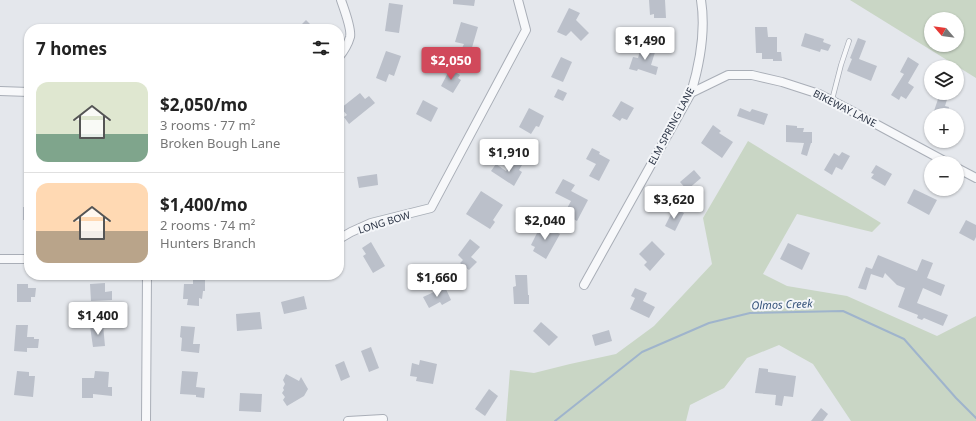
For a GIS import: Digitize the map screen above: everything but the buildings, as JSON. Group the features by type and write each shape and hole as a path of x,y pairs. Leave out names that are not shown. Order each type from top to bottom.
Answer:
{"street":[{"path":"341,0 347,18 350,36 344,51"},
{"name":"LONG BOW","path":"344,236 371,223 430,208 526,30 518,0"},
{"name":"ELM SPRING LANE","path":"584,285 691,93 698,70 703,36 701,0"},
{"name":"BIKEWAY LANE","path":"691,93 728,75 741,74 760,76 819,94 935,156"},
{"path":"0,92 24,92"},
{"path":"964,172 976,178"},
{"path":"0,259 24,259"},
{"path":"146,421 147,280"},
{"path":"348,421 383,419"}],"lane":[{"path":"832,100 849,41"}],"green space":[{"path":"850,0 976,0 976,78 964,71 964,60 947,60 934,52 964,52 964,12 924,12 924,46"},
{"path":"748,141 881,223 872,232 797,214 763,274 787,286 847,296 937,336 976,316 976,421 851,421 813,364 779,345 747,358 724,388 690,405 686,421 506,421 510,370 534,373 616,354 654,326 712,264 703,218"}],"waterway":[{"name":"Olmos Creek","path":"555,421 642,352 709,323 750,313 843,311 904,339 956,398 976,418"}]}
